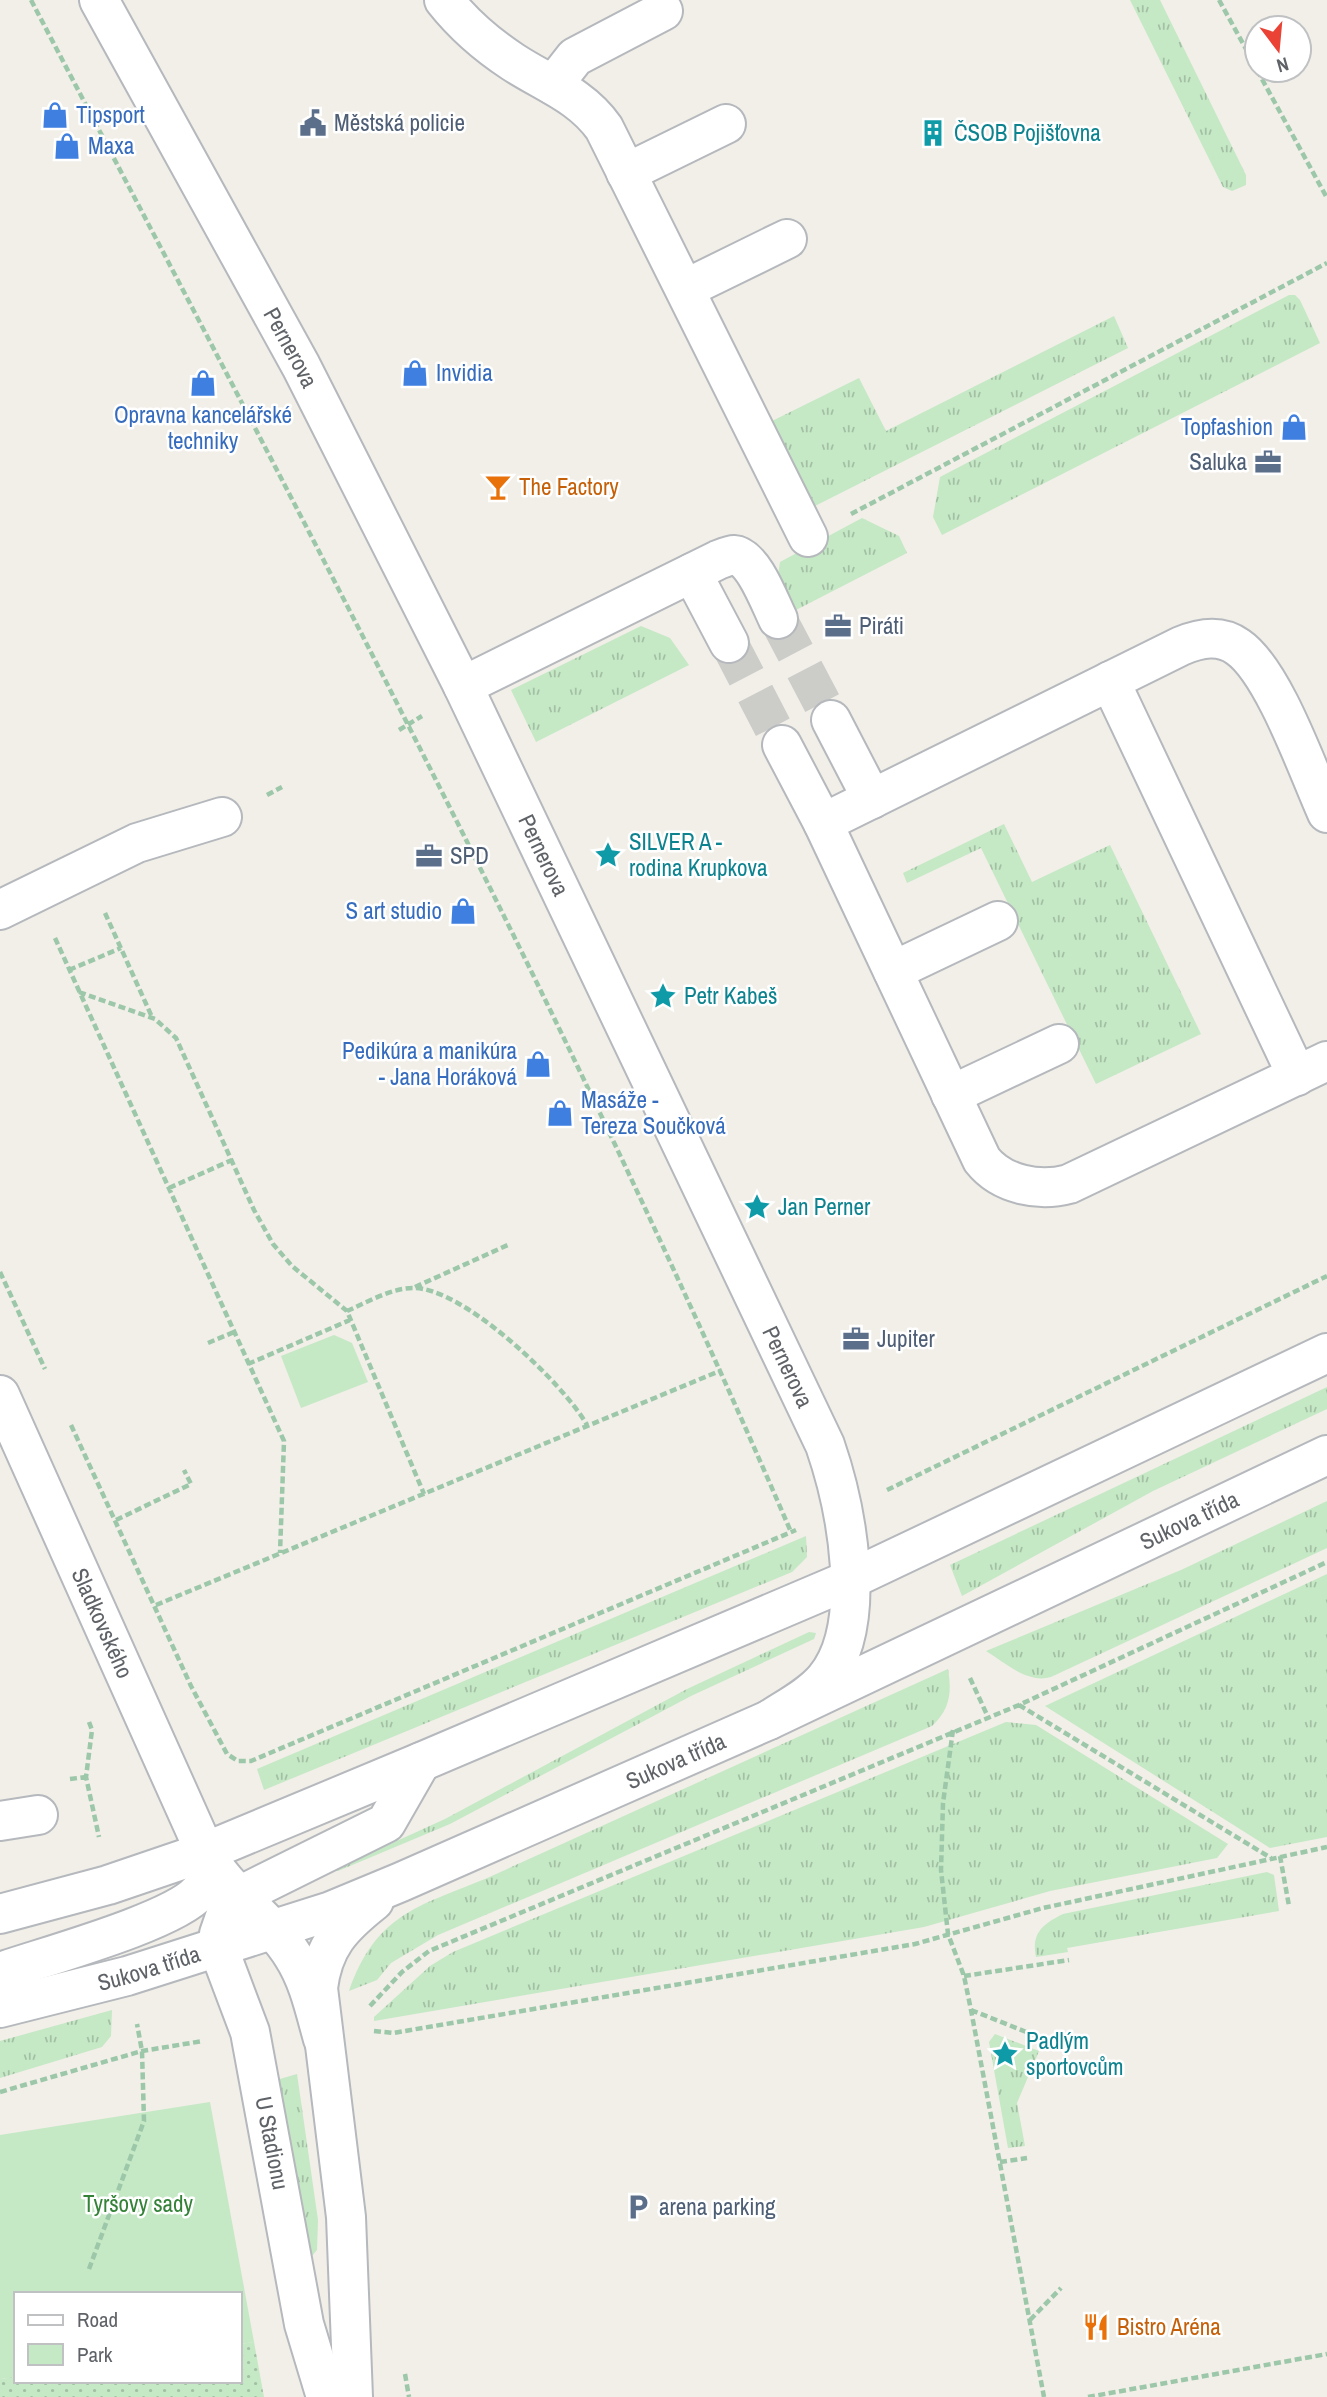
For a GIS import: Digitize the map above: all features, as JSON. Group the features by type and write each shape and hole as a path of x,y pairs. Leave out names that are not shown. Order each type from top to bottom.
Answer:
{"street":[{"name":"Pernerova","path":"99,0 301,366 463,686 825,1445 843,1509 849,1580 847,1629 843,1647 824,1680 769,1720"},
{"path":"444,0 487,44 593,113 626,173 808,537"},
{"path":"553,85 575,57 663,11"},
{"path":"626,173 726,124"},
{"path":"684,289 787,239"},
{"path":"463,686 726,557 744,558 778,618"},
{"path":"692,573 729,643"},
{"path":"823,823 1195,640 1211,638 1238,647 1258,667 1269,685 1327,813"},
{"path":"782,745 823,823 982,1160 991,1171 1038,1189 1052,1189 1069,1184 1312,1068 1110,681"},
{"path":"831,720 872,799"},
{"path":"0,910 137,843 222,817"},
{"path":"893,971 998,921"},
{"path":"951,1095 1059,1044"},
{"path":"0,1913 108,1885 205,1852 421,1762 849,1580 1327,1353"},
{"name":"Sladkovského","path":"0,1395 205,1852"},
{"name":"Sukova třída","path":"0,2008 127,1976 331,1911 401,1882 769,1720 1327,1455"},
{"path":"218,1947 219,1934 227,1911 239,1898 386,1824 421,1762"},
{"path":"0,1821 38,1815"},
{"path":"205,1852 216,1871 271,1929 301,1970 323,2039"},
{"name":"Sukova třída","path":"0,1972 144,1923 179,1907 200,1892 205,1882 209,1867 205,1852"},
{"path":"353,2397 346,2217 318,1988 324,1955 346,1926 401,1882"},
{"name":"U Stadionu","path":"218,1947 250,2032 304,2324 326,2397"}],"path":[{"path":"31,0 410,724 722,1370 791,1532"},
{"path":"1219,0 1243,44"},
{"path":"1265,84 1327,198"},
{"path":"808,537 1327,263"},
{"path":"85,869 152,1018"},
{"path":"35,893 284,1441 280,1553"},
{"path":"69,970 121,948"},
{"path":"79,992 152,1018 167,1027 176,1038 274,1244 292,1266 347,1311 424,1494"},
{"path":"169,1188 232,1160"},
{"path":"347,1311 392,1292 414,1288 510,1244"},
{"path":"0,1272 46,1371"},
{"path":"923,1473 1327,1276"},
{"path":"414,1288 437,1292 471,1310 575,1404 587,1425"},
{"path":"248,1364 350,1320"},
{"path":"208,1343 234,1332"},
{"path":"156,1605 722,1370"},
{"path":"69,1421 191,1686 227,1754 238,1761 251,1761 741,1553"},
{"path":"116,1520 191,1484 184,1470"},
{"path":"366,2010 402,1972 429,1951 1019,1704 1327,1562"},
{"path":"1019,1704 1271,1857"},
{"path":"88,1718 92,1730 86,1777 100,1842"},
{"path":"953,1730 943,1803 941,1870 948,1934 964,1976 1044,2397"},
{"path":"363,2030 393,2033 901,1947 1043,1908 1327,1847"},
{"path":"1280,1856 1289,1906"},
{"path":"964,1976 1069,1960"},
{"path":"971,2010 1044,2039"},
{"path":"89,2269 144,2121 142,2051 135,2011"},
{"path":"0,2092 142,2051 214,2039"},
{"path":"1000,2162 1027,2158"},
{"path":"1030,2320 1061,2288"},
{"path":"1088,2397 1327,2354"}],"green space":[{"path":"1130,0 1160,0 1246,175 1246,185 1232,191 1223,187"},
{"path":"1289,295 1295,295 1300,300 1320,343 942,535 933,517 940,477"},
{"path":"1114,316 1128,348 809,509 766,424 859,378 886,431"},
{"path":"862,518 899,536 907,553 794,611 778,575 780,562"},
{"path":"641,626 670,638 689,665 536,742 511,690"},
{"path":"1004,824 1032,882 1110,845 1201,1034 1096,1084 981,848 907,883 903,873"},
{"path":"334,1335 352,1343 368,1382 301,1408 281,1356"},
{"path":"1327,1387 1327,1409 1153,1491 962,1596 950,1565"},
{"path":"1327,1501 1327,1548 1051,1677 1034,1678 1025,1675 986,1651 1181,1570"},
{"path":"806,1536 807,1557 792,1572 264,1790 257,1769"},
{"path":"1327,1574 1327,1837 1270,1848 1045,1706"},
{"path":"809,1632 816,1633 814,1639 691,1696 450,1824 338,1871 333,1870 445,1819 687,1689"},
{"path":"948,1669 948,1700 943,1713 932,1726 438,1935 391,1963 377,1980 349,1991 372,1945 401,1917 419,1907"},
{"path":"1006,1722 1036,1725 1228,1844 1217,1858 1050,1891 924,1927 374,2021 374,2017 430,1966 453,1952"},
{"path":"1267,1872 1274,1875 1279,1911 1067,1948 1068,1952 1036,1957 1035,1942 1040,1930 1063,1914"},
{"path":"112,2010 111,2036 102,2047 0,2078 0,2041"},
{"path":"995,2034 1039,2051 1017,2103 1025,2146 1008,2148 989,2042"},
{"path":"297,2074 318,2220 317,2250 305,2264 273,2081"},
{"name":"Tyršovy sady","path":"210,2102 254,2342 242,2344 242,2292 14,2292 14,2377 0,2379 0,2135"},
{"path":"254,2342 264,2397 0,2397 0,2379 14,2377 14,2383 242,2383 242,2344"}],"tunnel":[{"path":"778,619 831,720"},
{"path":"729,643 782,745"}],"place":[{"name":"Tipsport","path":"55,115"},
{"name":"Městská policie","path":"313,123"},
{"name":"ČSOB Pojišťovna","path":"933,133"},
{"name":"Maxa","path":"67,146"},
{"name":"Invidia","path":"415,373"},
{"name":"Opravna kancelářské techniky","path":"203,383"},
{"name":"Topfashion","path":"1294,427"},
{"name":"Saluka","path":"1268,462"},
{"name":"The Factory","path":"498,487"},
{"name":"Piráti","path":"838,626"},
{"name":"SILVER A - rodina Krupkova","path":"608,855"},
{"name":"SPD","path":"429,856"},
{"name":"S art studio","path":"463,911"},
{"name":"Petr Kabeš","path":"663,996"},
{"name":"Pedikúra a manikúra - Jana Horáková","path":"538,1064"},
{"name":"Masáže - Tereza Součková","path":"560,1113"},
{"name":"Jan Perner","path":"757,1207"},
{"name":"Jupiter","path":"856,1339"},
{"name":"Padlým sportovcům","path":"1005,2054"},
{"name":"arena parking","path":"638,2207"},
{"name":"Bistro Aréna","path":"1096,2327"}]}
